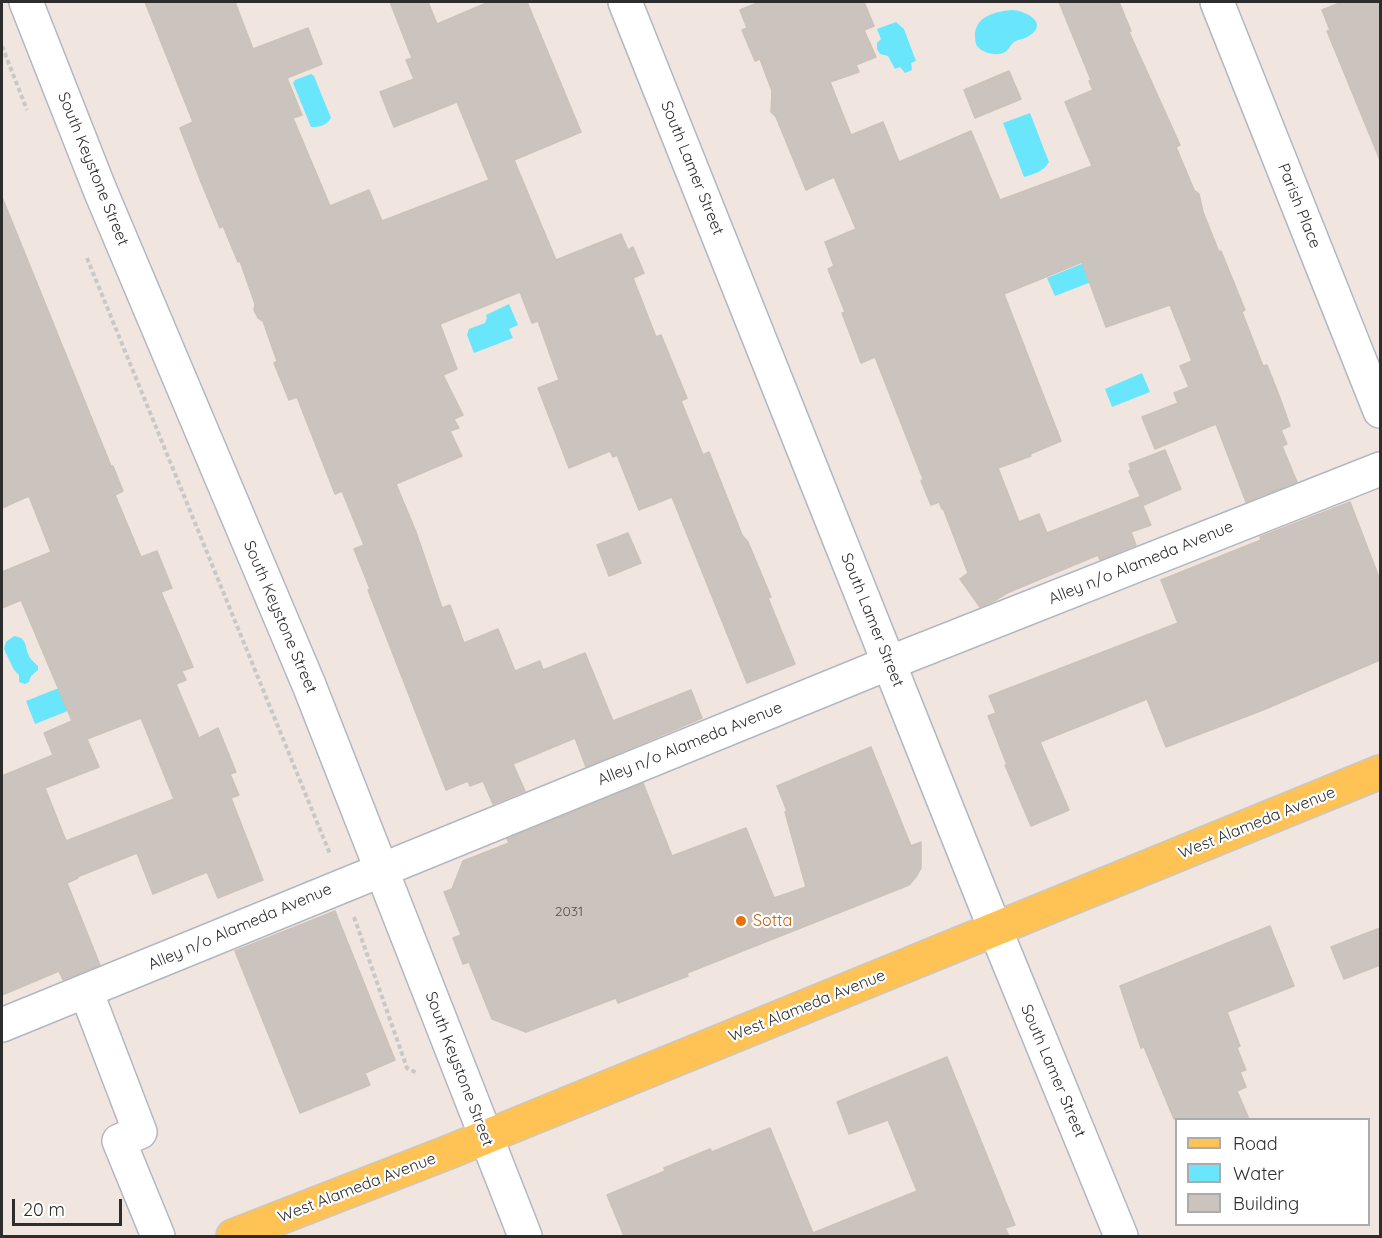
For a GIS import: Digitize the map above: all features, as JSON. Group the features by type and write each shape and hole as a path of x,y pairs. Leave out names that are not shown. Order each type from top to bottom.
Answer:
{"main road":[{"name":"West Alameda Avenue","path":"233,1236 485,1137 1380,772"}],"street":[{"name":"South Keystone Street","path":"26,2 100,190 309,685 525,1236"},
{"name":"South Lamer Street","path":"625,2 995,929 1121,1236"},
{"name":"Parish Place","path":"1217,2 1380,411"},
{"name":"Alley n/o Alameda Avenue","path":"2,1025 342,884 889,663 1380,469"},
{"path":"86,991 140,1132 119,1141 158,1236"}],"path":[{"path":"2,46 30,117"},
{"path":"83,248 342,884 407,1068 417,1073"}],"water":[{"path":"1011,10 1023,12 1033,18 1037,26 1035,31 1014,42 1003,53 989,53 979,48 975,33 980,22 994,13"},
{"path":"896,22 904,29 916,61 911,63 912,70 905,73 900,67 895,69 888,56 880,54 877,49 877,43 881,39 877,29"},
{"path":"311,74 314,76 331,118 325,124 317,127 311,127 293,83"},
{"path":"1030,113 1049,162 1035,174 1024,177 1003,123"},
{"path":"1096,258 1104,277 1055,296 1047,278"},
{"path":"509,304 518,325 509,329 513,338 474,353 467,335 469,329 485,323 486,315"},
{"path":"1142,373 1150,392 1112,407 1105,389"},
{"path":"14,636 23,640 29,656 38,666 38,670 25,684 19,682 19,675 14,670 4,649 6,642"},
{"path":"74,682 83,705 35,724 26,701"}],"building":[{"path":"145,2 235,2 253,49 308,28 322,64 287,78 302,115 293,118 330,206 369,190 382,221 489,180 457,102 394,127 380,92 414,79 406,60 412,58 390,2 428,2 437,24 489,2 527,2 581,132 514,160 556,260 621,234 628,250 633,247 644,273 633,278 656,337 661,335 687,398 681,401 703,455 709,452 742,535 748,542 771,597 768,598 795,664 747,683 672,497 639,510 617,455 613,457 610,451 569,468 538,388 559,380 538,321 532,323 520,292 440,324 457,369 443,375 463,415 454,419 459,428 450,431 462,456 396,484 416,532 442,608 450,605 464,643 498,629 515,671 540,661 543,670 585,653 613,721 691,690 702,718 586,767 575,738 513,764 525,791 493,804 483,781 470,786 468,781 446,790 354,549 364,545 342,491 335,494 297,397 289,400 274,363 277,361 263,321 258,318 254,310 255,304 240,261 238,262 223,226 220,228 180,128 193,122"},
{"path":"760,2 864,2 874,26 864,30 876,57 856,65 859,72 830,82 851,135 883,122 899,162 971,131 1000,200 1092,166 1065,102 1093,90 1089,81 1091,80 1059,2 1119,2 1131,31 1129,32 1180,145 1176,147 1194,190 1199,194 1203,212 1245,310 1242,312 1263,366 1267,365 1280,398 1290,426 1281,430 1287,444 1282,446 1297,482 1246,502 1216,424 1155,449 1142,417 1178,403 1174,393 1189,387 1180,366 1192,361 1170,305 1106,327 1082,262 1004,294 1061,441 1030,454 1031,456 998,468 1019,522 1039,514 1047,533 1139,497 1151,525 1131,532 1136,545 1100,560 1098,555 1007,593 980,607 960,579 968,573 943,508 939,502 931,505 875,357 861,363 842,313 845,312 828,269 834,266 825,242 856,229 834,177 806,190 776,117 771,112 772,91 760,59 755,61 742,30 747,28 740,10"},
{"path":"1342,2 1380,2 1380,160 1327,31 1330,30 1322,10"},
{"path":"1009,71 1021,99 975,118 964,90"},
{"path":"2,197 123,491 115,495 141,557 157,551 172,588 161,592 193,667 182,671 186,680 176,684 199,738 218,728 236,772 230,774 239,795 231,798 263,880 218,898 207,872 153,894 137,853 77,877 67,883 100,965 63,980 59,971 2,995 2,776 53,755 44,733 72,721 21,600 2,608 2,572 51,552 29,496 2,508","holes":["141,718 174,799 66,841 45,788 99,767 87,739"]},
{"path":"1165,450 1181,489 1144,505 1129,471 1131,469 1129,464"},
{"path":"1350,502 1380,580 1380,660 1263,710 1166,747 1147,699 1040,742 1069,810 1031,826 1005,765 1007,765 988,716 996,713 989,696 1178,623 1161,580 1261,540 1260,537"},
{"path":"628,533 641,563 609,576 597,545"},
{"path":"871,747 911,846 921,842 921,868 909,885 687,973 688,976 618,1003 616,998 526,1032 492,1019 469,962 463,964 453,938 461,935 444,892 452,889 463,861 509,843 507,839 643,783 672,856 746,828 774,898 806,887 785,812 787,811 777,786"},
{"path":"335,911 395,1060 365,1073 370,1085 300,1113 235,951"},
{"path":"1270,926 1294,986 1227,1012 1246,1070 1240,1072 1246,1087 1237,1091 1249,1118 1174,1119 1144,1047 1141,1048 1120,986"},
{"path":"1380,928 1380,965 1344,979 1331,947"},
{"path":"947,1057 1015,1225 1005,1228 1009,1236 624,1236 607,1195 710,1149 712,1152 770,1128 813,1233 917,1191 888,1120 849,1134 837,1102"}],"place":[{"name":"Sotta","path":"741,921"}]}
